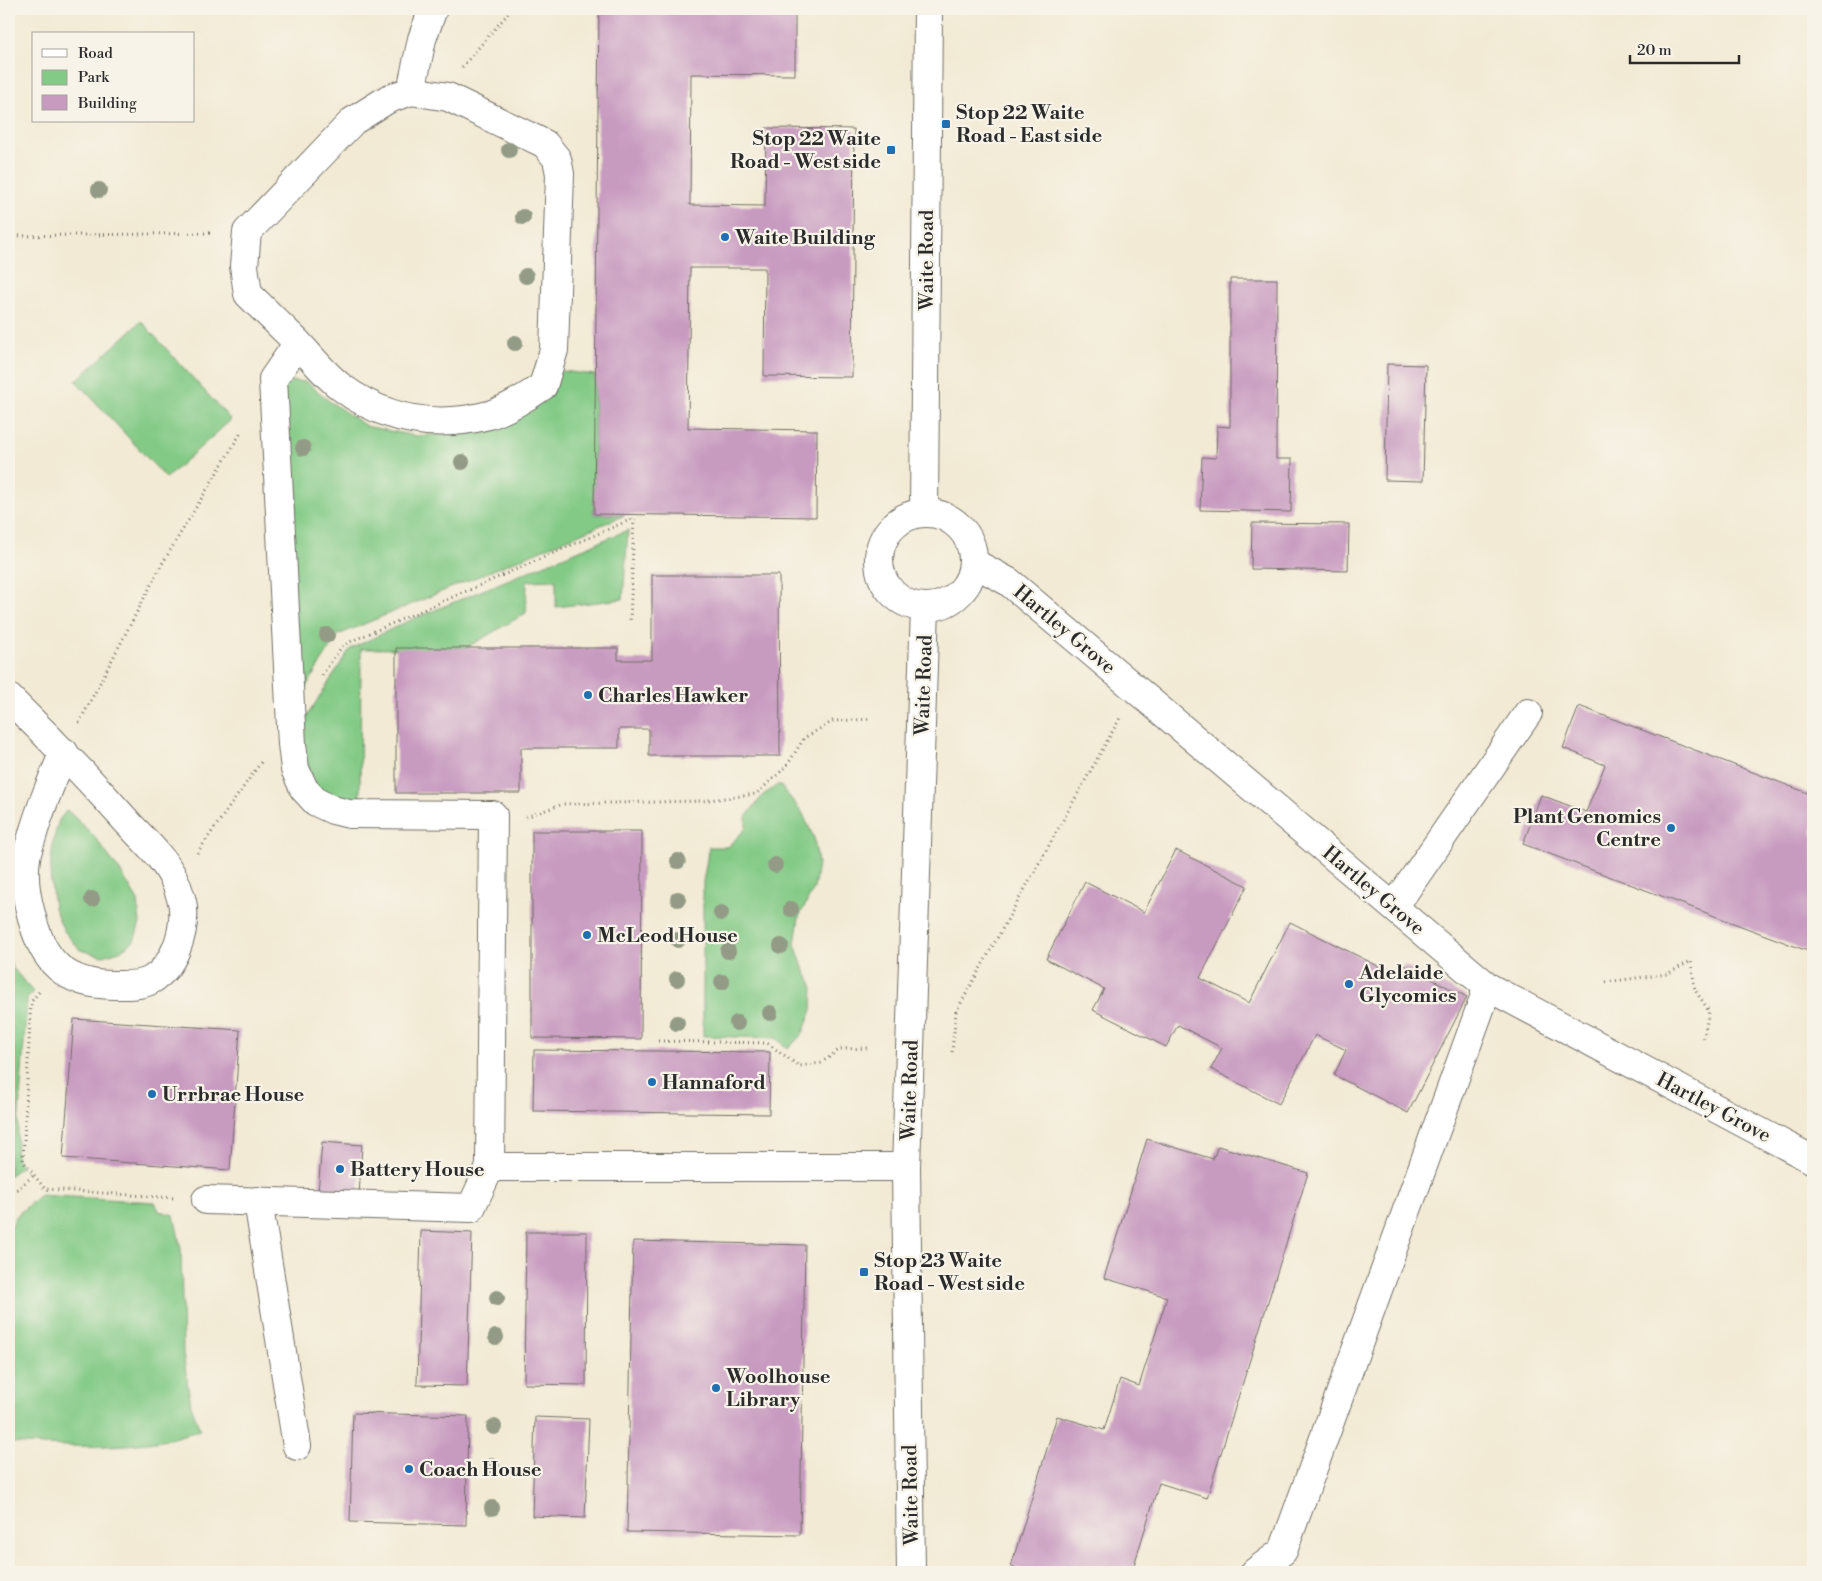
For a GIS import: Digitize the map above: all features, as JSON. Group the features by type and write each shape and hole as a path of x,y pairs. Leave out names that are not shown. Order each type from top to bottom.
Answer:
{"street":[{"path":"411,90 422,39 433,9"},
{"name":"Waite Road","path":"924,512 928,9"},
{"path":"411,90 448,97 545,144 557,159 560,174 554,350 543,386 523,399 490,414 444,422 408,420 372,407 340,386 248,294 244,266 246,232 353,121 388,99 411,90"},
{"path":"206,1200 471,1208 490,1167 493,815 349,814 316,802 304,789 295,769 273,378 298,343"},
{"path":"924,512 940,514 956,522 967,534 973,546 974,563 970,580 961,593 947,603 926,608 909,604 895,596 884,583 879,567 879,551 884,536 894,524 909,515 924,512"},
{"name":"Hartley Grove","path":"974,563 1009,582 1488,987 1813,1160"},
{"name":"Waite Road","path":"911,1572 906,1167 926,608"},
{"path":"9,698 64,752 163,861 176,884 184,906 182,927 176,948 165,969 150,981 124,985 97,985 72,978 58,968 48,955 34,929 25,892 26,858 38,816 64,752"},
{"path":"1394,907 1528,713"},
{"path":"1255,1572 1283,1552 1488,987"},
{"path":"490,1167 906,1167"},
{"path":"258,1202 297,1446"}],"path":[{"path":"9,236 246,232"},
{"path":"64,752 162,564 243,429"},
{"path":"291,720 343,645 634,518 630,623"},
{"path":"952,1052 956,1012 1136,689"},
{"path":"493,830 563,804 702,801 756,794 786,767 804,738 833,721 872,719"},
{"path":"176,884 262,761"},
{"path":"1606,982 1667,974 1691,961 1695,990 1709,1011 1703,1042"},
{"path":"58,968 31,1002 23,1161 45,1189 206,1200"},
{"path":"658,1041 767,1043 799,1066 821,1063 840,1049 869,1048"},
{"path":"9,1196 34,1175"}],"green space":[{"path":"141,321 231,420 166,478 76,381"},
{"path":"562,371 595,375 594,514 625,515 338,635 294,706 280,391 291,381 307,382 329,401 366,426 415,436 462,432"},
{"path":"628,530 623,599 556,607 556,580 527,581 526,613 466,648 361,649 360,802 336,801 319,792 295,735 350,649 406,622"},
{"path":"779,784 802,812 814,838 818,864 814,888 799,917 795,944 802,965 813,987 812,1010 803,1033 788,1049 776,1038 703,1036 703,882 709,847 728,847 746,828 746,817 763,795"},
{"path":"67,810 93,835 122,874 138,901 140,923 134,941 120,951 102,956 80,950 64,931 54,908 50,873 53,842 59,820"},
{"path":"9,957 12,967 33,992 27,999 16,1157 21,1167 9,1176"},
{"path":"40,1195 155,1202 159,1211 174,1215 181,1249 183,1354 191,1405 200,1430 161,1441 119,1446 9,1443 9,1234 15,1217"}],"building":[{"name":"Waite Building","path":"599,9 795,9 795,75 691,74 690,205 765,206 766,128 854,129 852,377 764,376 765,268 690,268 688,428 817,430 816,517 594,514"},
{"path":"1230,279 1277,279 1276,459 1292,459 1291,512 1200,510 1202,457 1216,458 1217,426 1230,427"},
{"path":"1387,364 1426,365 1423,481 1385,480"},
{"path":"1252,523 1349,524 1348,571 1251,569"},
{"name":"Charles Hawker","path":"652,575 779,575 780,756 649,756 649,729 619,729 619,748 521,748 521,793 396,793 396,648 618,648 618,660 652,660"},
{"name":"Plant Genomics Centre","path":"1579,706 1813,795 1813,953 1523,844 1541,795 1586,812 1605,765 1563,748"},
{"name":"McLeod House","path":"532,831 642,831 641,1039 532,1038"},
{"name":"Adelaide Glycomics","path":"1176,850 1247,886 1200,978 1249,1003 1290,922 1398,976 1404,965 1467,997 1408,1113 1334,1075 1346,1050 1315,1035 1279,1104 1211,1069 1222,1048 1178,1025 1166,1047 1093,1010 1104,989 1046,959 1085,882 1144,912"},
{"name":"Urrbrae House","path":"74,1019 240,1030 230,1170 63,1158"},
{"name":"Hannaford","path":"534,1050 770,1052 769,1114 533,1111"},
{"path":"1147,1139 1213,1159 1218,1146 1308,1173 1207,1498 1159,1483 1132,1572 1030,1572 1011,1566 1057,1416 1104,1430 1120,1379 1139,1386 1167,1297 1104,1278"},
{"name":"Battery House","path":"322,1142 362,1145 359,1196 318,1193"},
{"path":"421,1231 472,1233 467,1386 417,1385"},
{"path":"526,1232 587,1232 586,1385 524,1384"},
{"name":"Woolhouse Library","path":"633,1241 805,1245 800,1535 627,1532"},
{"name":"Coach House","path":"353,1413 468,1416 466,1525 350,1522"},
{"path":"535,1417 589,1419 585,1518 532,1516"}],"place":[{"name":"Stop 22 Waite Road - East side","path":"946,124"},
{"name":"Stop 22 Waite Road - West side","path":"891,150"},
{"name":"Waite Building","path":"725,237"},
{"name":"Charles Hawker","path":"588,695"},
{"name":"Plant Genomics Centre","path":"1671,828"},
{"name":"McLeod House","path":"587,935"},
{"name":"Adelaide Glycomics","path":"1349,984"},
{"name":"Hannaford","path":"652,1082"},
{"name":"Urrbrae House","path":"152,1094"},
{"name":"Battery House","path":"340,1169"},
{"name":"Stop 23 Waite Road - West side","path":"864,1272"},
{"name":"Woolhouse Library","path":"716,1388"},
{"name":"Coach House","path":"409,1469"}]}
